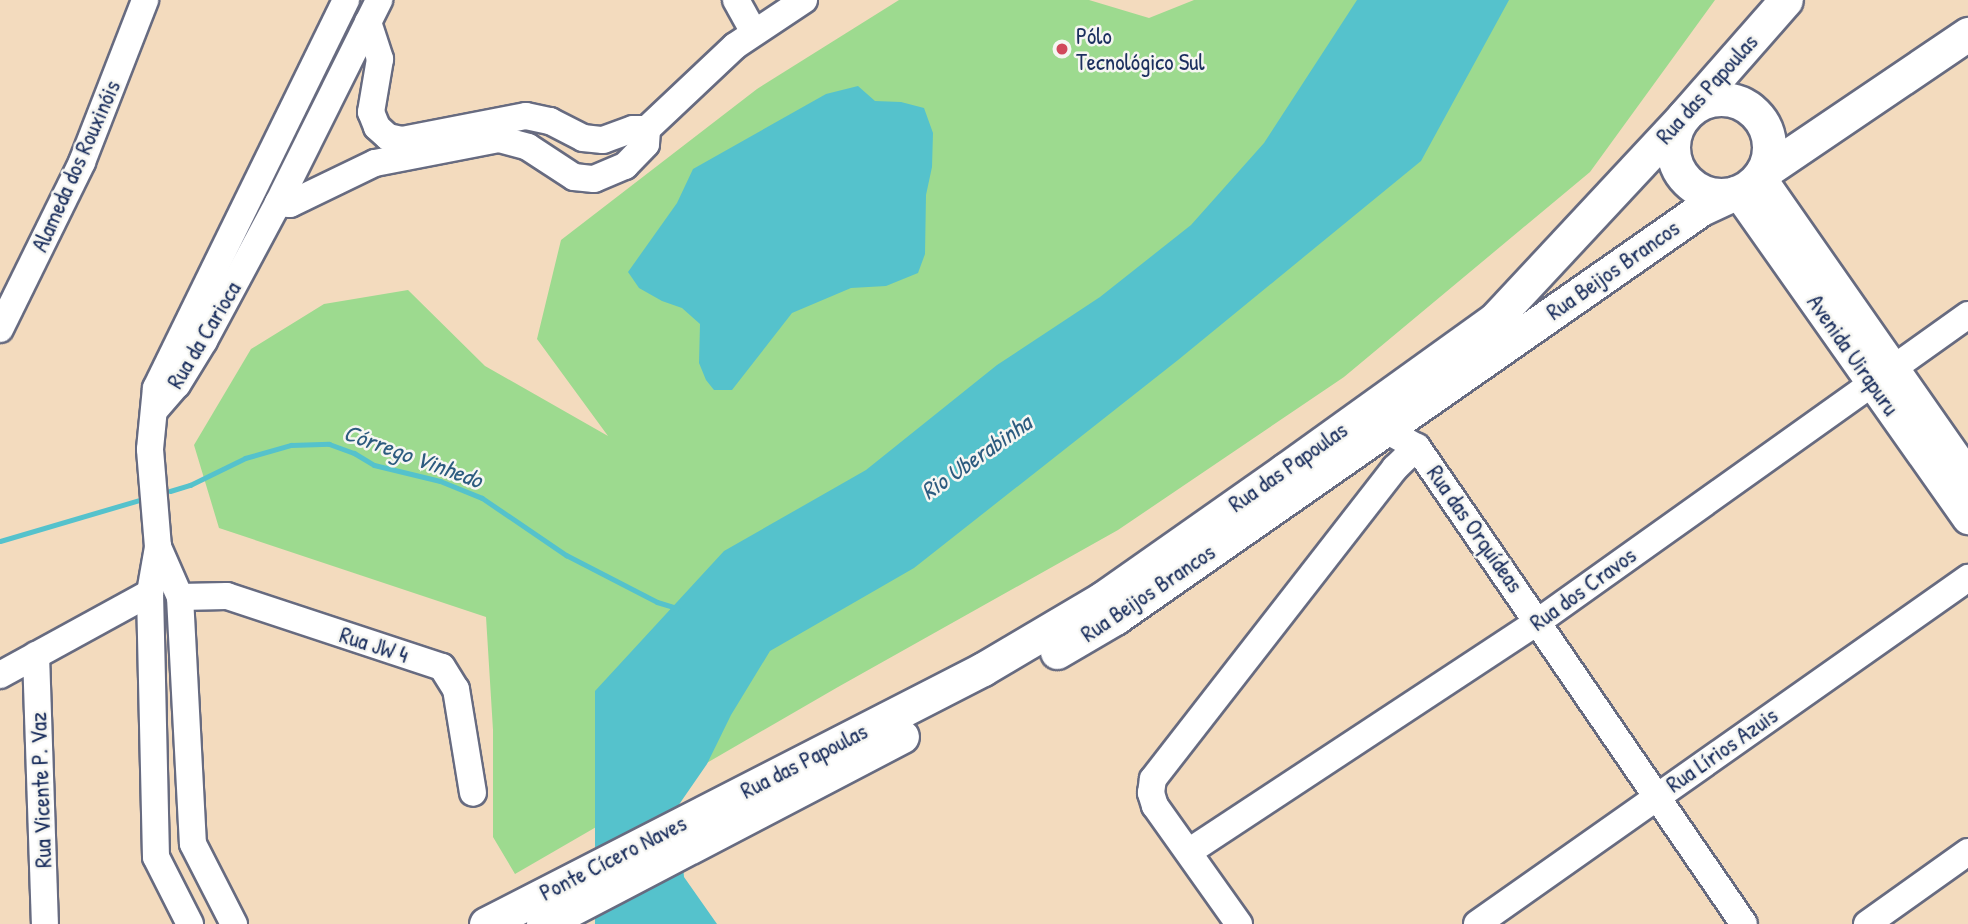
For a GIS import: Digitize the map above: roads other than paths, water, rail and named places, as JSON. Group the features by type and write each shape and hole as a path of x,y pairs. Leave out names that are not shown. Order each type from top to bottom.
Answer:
{"main road":[{"name":"Rua das Papoulas","path":"704,826 983,669 1102,598 1494,319 1684,116 1786,0"},
{"name":"Rua Beijos Brancos","path":"704,826 996,688 1115,618 1701,209 1749,184 1968,34"},
{"path":"1716,99 1734,101 1751,109 1763,122 1769,139 1769,158 1749,184 1707,193 1690,184 1678,170 1674,142 1684,116 1699,104 1716,99"},
{"name":"Avenida Uirapuru","path":"1749,184 1882,374 1968,517"},
{"name":"Avenida Uirapuru","path":"1882,374 1968,478"},
{"name":"Ponte Cícero Naves","path":"521,917 704,826"}],"street":[{"name":"Alameda dos Rouxinóis","path":"0,329 82,162 145,0"},
{"name":"Rua da Carioca","path":"154,411 156,388 166,362 346,0"},
{"path":"736,0 754,32"},
{"path":"373,11 380,58 370,104 377,127 388,137 402,141 509,141 539,153 565,173 594,179 625,166 646,144 647,129 722,56 804,0"},
{"name":"Rua da Carioca","path":"154,411 177,385 204,341 278,203 373,11"},
{"path":"278,203 290,204 375,163 526,116 550,121 573,134 593,140 614,139 633,129 647,129"},
{"name":"Rua dos Cravos","path":"1190,851 1539,621 1968,314"},
{"path":"154,411 150,449 158,542 150,593 156,857 190,924"},
{"name":"Rua das Orquídeas","path":"1386,430 1417,447 1539,621 1744,924"},
{"name":"Rua das Orquídeas","path":"1190,851 1155,806 1151,793 1153,779 1395,468 1417,447"},
{"path":"158,542 180,597 188,804 193,844 234,924"},
{"name":"Rua Lírios Azuis","path":"1477,924 1968,578"},
{"path":"0,675 150,593"},
{"name":"Rua JW 4","path":"180,597 227,596 442,667 456,689 473,793"},
{"name":"Rua Vicente P. Vaz","path":"36,655 45,924"},
{"path":"153,749 171,753 186,742"},
{"path":"154,810 170,799 188,804"},
{"path":"1190,851 1240,924"},
{"path":"1867,924 1968,852"}],"water":[{"name":"Rio Uberabinha","path":"1357,0 1509,0 1421,161 1178,360 914,568 770,651 731,715 707,764 678,806 684,877 717,924 595,924 595,691 724,551 866,470 997,365 1100,297 1191,225 1264,143"},
{"path":"858,86 875,101 901,102 924,108 933,133 932,167 926,195 925,254 918,273 886,286 851,288 792,313 732,390 714,390 706,380 699,363 700,324 682,308 639,288 628,272 677,203 693,169 826,94"}],"waterway":[{"name":"Córrego Vinhedo","path":"170,491 190,485 245,458 291,445 329,444 354,453 374,465 440,481 482,498 566,555 657,602 677,608"},
{"name":"Córrego Vinhedo","path":"0,541 146,498"}],"place":[{"name":"Pólo Tecnológico Sul","path":"1062,49"}]}
